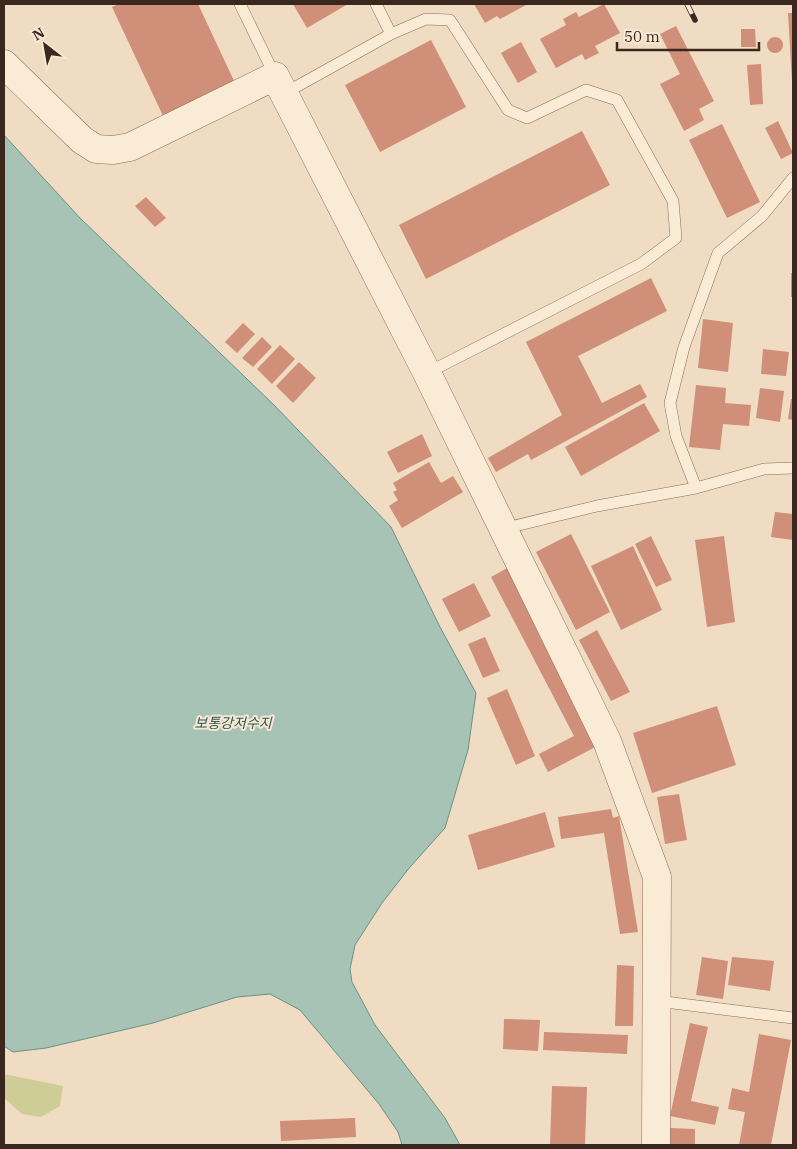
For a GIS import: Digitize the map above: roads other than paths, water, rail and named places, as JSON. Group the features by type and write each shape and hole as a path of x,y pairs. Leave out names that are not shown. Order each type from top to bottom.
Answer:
{"street":[{"path":"4,64 82,140 96,149 113,150 130,147 280,84 427,373 607,741 657,877 656,1145"}],"lane":[{"path":"240,4 280,84 426,19 450,20 508,110 527,118 586,90 617,100 673,201 676,238 641,264 427,373"},
{"path":"376,4 391,34"},
{"path":"696,488 676,436 670,403 684,347 718,253 762,216 793,178"},
{"path":"502,529 597,506 696,488 764,469 793,468"},
{"path":"657,1001 793,1018"}],"water":[{"name":"보통강저수지","path":"4,135 80,218 275,406 391,527 440,627 476,693 468,750 445,828 410,867 382,903 355,945 350,969 352,982 375,1025 445,1118 460,1145 402,1145 398,1132 379,1104 300,1010 270,994 237,997 153,1023 46,1048 13,1052 4,1046"}],"railway":[{"path":"687,4 695,20"}]}
